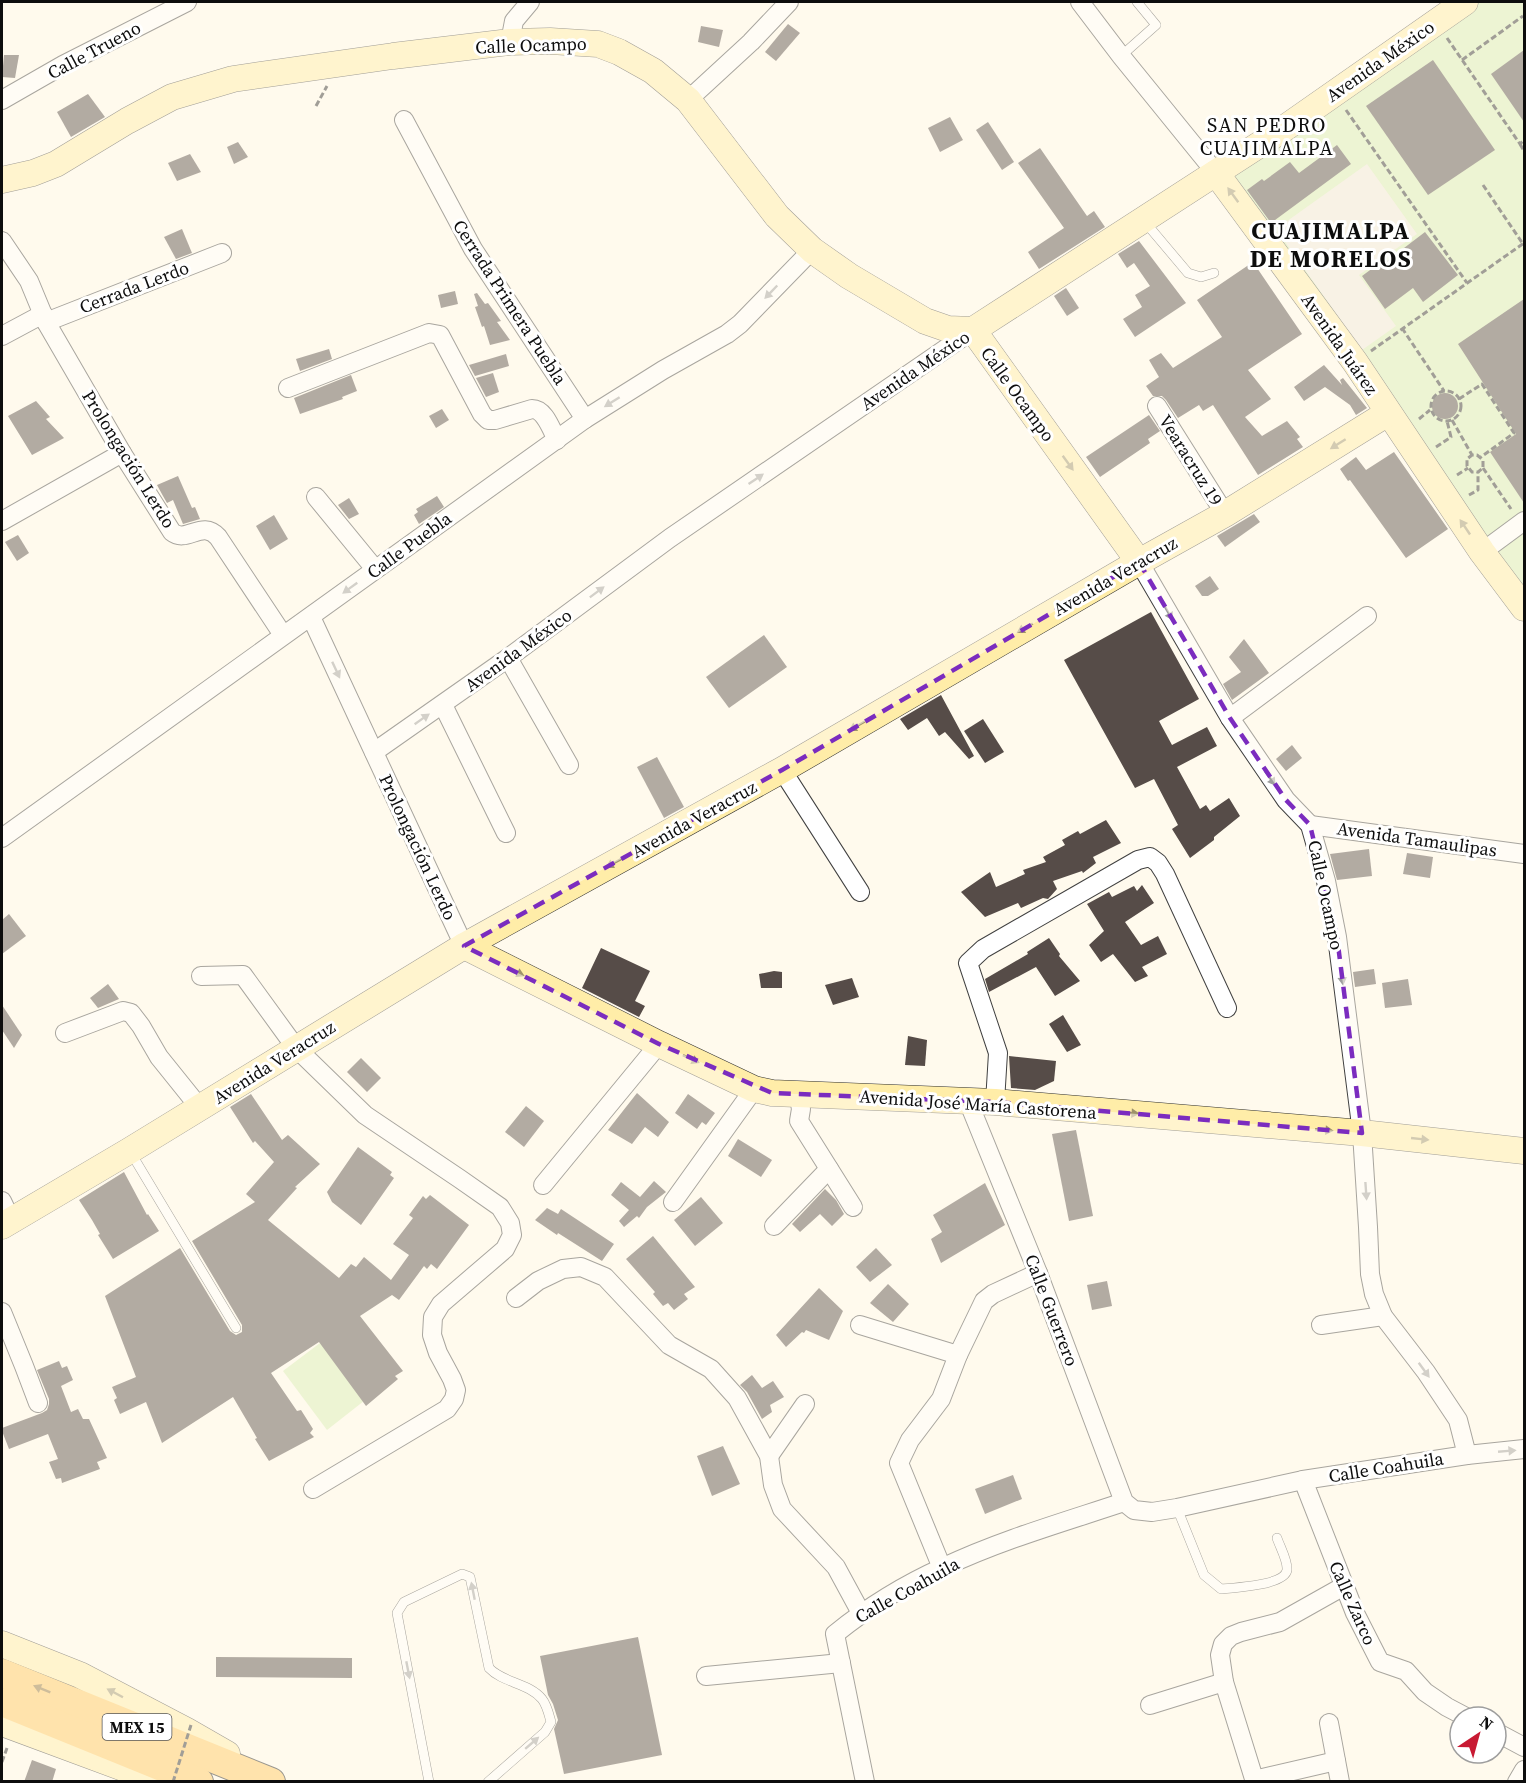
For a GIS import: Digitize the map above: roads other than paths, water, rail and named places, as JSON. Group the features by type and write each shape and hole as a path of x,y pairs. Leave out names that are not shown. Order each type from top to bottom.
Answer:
{"main road":[{"name":"MEX 15","path":"2,1673 271,1782"},
{"name":"MEX 15","path":"2,1702 199,1782"}],"street":[{"name":"Calle Trueno","path":"2,100 158,7 187,2"},
{"path":"510,42 514,21 530,2"},
{"path":"688,100 751,42 789,2"},
{"name":"Avenida Juárez","path":"1080,2 1216,172 1355,362 1482,552 1524,608"},
{"name":"Avenida México","path":"374,752 443,705 670,538 973,330 1282,130 1465,2"},
{"name":"Calle Ocampo","path":"2,180 33,173 56,164 172,97 232,79 510,42 550,41 598,44 619,52 653,71 688,100 777,216 812,250 849,276 925,321 948,329 973,330 1139,562 1230,718 1286,800 1310,825 1326,881 1337,937 1362,1133 1370,1274 1374,1294 1383,1316 1426,1372 1458,1420 1467,1455"},
{"name":"Cerrada Primera Puebla","path":"404,120 472,249 585,419"},
{"name":"Prolongación Lerdo","path":"2,241 29,281 45,318 122,453 172,532 184,536 205,529 213,531 283,635"},
{"name":"Calle Puebla","path":"2,838 585,419 663,370 727,334 740,324 812,250"},
{"name":"Cerrada Lerdo","path":"2,336 222,253"},
{"path":"288,388 429,333 440,335 488,420 537,409 542,413 557,440"},
{"name":"Vearacruz 19","path":"1157,406 1225,514"},
{"name":"Avenida Veracruz","path":"5,1216 129,1151 464,946 782,770 1225,514 1388,413"},
{"path":"2,521 122,453"},
{"path":"316,497 375,569"},
{"path":"1482,552 1520,518"},
{"name":"Prolongación Lerdo","path":"311,616 464,946"},
{"path":"1230,718 1367,616"},
{"path":"508,658 569,765"},
{"path":"443,705 506,833"},
{"path":"782,770 860,892"},
{"name":"Avenida Tamaulipas","path":"1310,825 1524,854"},
{"path":"994,1102 998,1053 968,963 983,949 1138,860 1150,857 1158,863 1165,874 1227,1008"},
{"name":"Avenida José María Castorena","path":"464,946 754,1089 772,1093 994,1102 1362,1133 1524,1151"},
{"path":"201,976 243,975 296,1048 365,1115 500,1208 510,1223 512,1235 506,1249 441,1304 433,1317 432,1335 456,1390 454,1399 447,1409 313,1489"},
{"path":"65,1033 123,1011 131,1013 159,1057 200,1108"},
{"path":"543,1185 660,1044"},
{"path":"673,1202 754,1089"},
{"path":"798,1093 801,1109 799,1121 853,1207"},
{"name":"Calle Guerrero","path":"968,1101 1038,1273 1124,1502"},
{"path":"774,1226 829,1169"},
{"path":"516,1298 538,1281 563,1269 581,1267 605,1277 669,1345 711,1369 737,1398 769,1456 773,1485 782,1509 836,1567 861,1613"},
{"path":"942,1568 899,1462 910,1440 941,1399 958,1355 984,1301 993,1294 1038,1273"},
{"path":"2,1312 38,1403"},
{"path":"1321,1325 1383,1316"},
{"path":"860,1325 958,1355"},
{"path":"769,1456 805,1404"},
{"name":"Calle Coahuila","path":"865,1782 835,1634 861,1613 942,1568 976,1553 1124,1502 1134,1510 1152,1512 1303,1480 1467,1455 1524,1449"},
{"name":"Calle Zarco","path":"1303,1480 1355,1613 1380,1662 1406,1671 1425,1692 1448,1708"},
{"path":"1336,1761 1254,1781 1224,1682 1220,1654 1223,1644 1232,1636 1280,1622 1344,1586"},
{"path":"2,1644 80,1675 187,1731 277,1782"},
{"path":"706,1676 841,1663"},
{"path":"1150,1705 1224,1682"},
{"path":"2,1723 161,1782"},
{"path":"1329,1724 1340,1782"},
{"path":"1508,1738 1524,1747"},
{"path":"1517,1782 1524,1770"}],"lane":[{"path":"1121,56 1156,25 1137,2"},
{"path":"1143,220 1188,273 1201,277 1214,273"},
{"path":"129,1151 236,1328"},
{"path":"1177,1508 1204,1575 1221,1589 1279,1580 1285,1575 1287,1568 1276,1538"},
{"path":"429,1782 397,1613 404,1602 462,1574 470,1577 489,1668 495,1675 536,1693 544,1701 551,1722 546,1732 488,1782"}],"district":[{"name":"SAN PEDRO CUAJIMALPA","path":"1267,136"},
{"name":"CUAJIMALPA DE MORELOS","path":"1331,244"}]}
